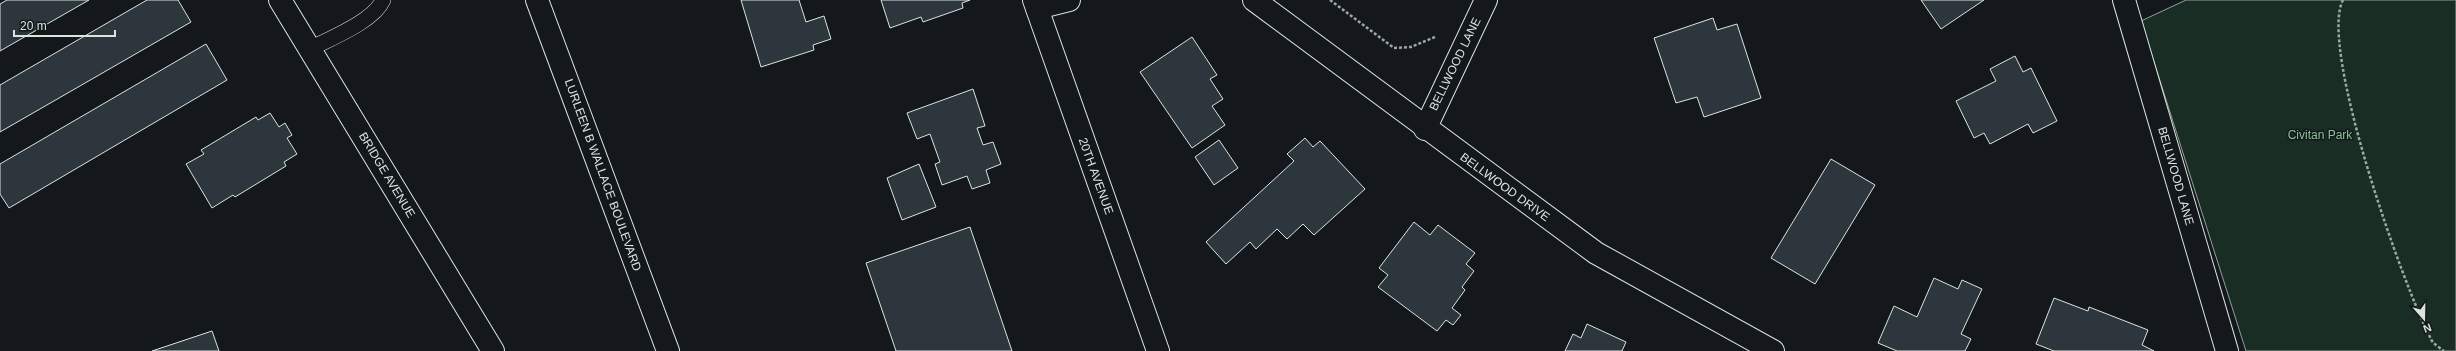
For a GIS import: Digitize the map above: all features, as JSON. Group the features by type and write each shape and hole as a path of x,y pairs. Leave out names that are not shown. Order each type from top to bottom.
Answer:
{"main road":[{"name":"BRIDGE AVENUE","path":"280,0 493,351"},
{"name":"LURLEEN B WALLACE BOULEVARD","path":"537,0 668,351"},
{"path":"1035,4 1069,0"},
{"name":"BELLWOOD DRIVE","path":"1254,0 1425,129 1596,254 1772,351"},
{"name":"BELLWOOD LANE","path":"1425,129 1486,0"},
{"name":"BELLWOOD LANE","path":"2124,0 2227,351"},
{"name":"20TH AVENUE","path":"1035,4 1158,351"}],"lane":[{"path":"310,49 364,20 380,8 384,0"}],"path":[{"path":"1330,0 1394,48 1411,48 1436,36"},
{"path":"2343,0 2339,15 2343,77 2368,171 2402,271 2432,341 2444,351"}],"green space":[{"name":"Civitan Park","path":"2186,0 2456,0 2456,351 2246,351 2141,21"}],"building":[{"path":"7,0 89,0 0,51 0,4"},
{"path":"147,0 178,0 191,22 0,132 0,85"},
{"path":"741,0 799,0 806,22 824,16 831,39 813,45 814,50 761,67"},
{"path":"881,0 970,0 962,3 963,8 923,22 921,17 890,28"},
{"path":"1921,0 1984,0 1941,29"},
{"path":"1713,18 1717,30 1737,24 1761,98 1704,117 1697,97 1676,103 1654,38"},
{"path":"1192,37 1217,75 1210,79 1223,99 1212,106 1225,125 1192,148 1140,72"},
{"path":"206,44 227,80 9,208 0,194 0,164"},
{"path":"2015,56 2023,72 2031,68 2057,121 2033,133 2028,124 1990,144 1984,133 1974,138 1956,101 1996,81 1990,69"},
{"path":"973,89 985,126 977,128 983,145 993,142 1001,164 986,170 990,183 972,189 967,176 942,185 935,164 940,162 930,134 917,139 907,113"},
{"path":"270,113 279,127 285,123 292,135 287,138 297,154 284,162 286,166 235,197 233,195 212,208 186,164 204,154 201,150 256,117 258,120"},
{"path":"1305,138 1313,147 1320,141 1365,189 1314,235 1303,224 1287,239 1277,229 1256,249 1250,242 1226,264 1206,242 1294,161 1287,154"},
{"path":"1219,140 1238,168 1214,185 1195,157"},
{"path":"1831,159 1875,185 1815,284 1771,258"},
{"path":"919,164 936,207 902,220 887,178"},
{"path":"1414,222 1430,235 1438,225 1475,253 1466,264 1474,271 1462,287 1465,290 1452,308 1461,315 1453,325 1446,320 1437,331 1378,287 1388,275 1379,268"},
{"path":"970,227 1012,351 896,351 866,263"},
{"path":"1934,278 1958,289 1962,280 1982,289 1961,334 1971,339 1965,351 1897,351 1878,343 1894,306 1917,317"},
{"path":"2054,298 2088,311 2089,307 2148,330 2142,345 2154,351 2054,351 2036,344"},
{"path":"1587,324 1626,342 1622,351 1565,351 1573,334 1581,338"},
{"path":"212,331 219,351 152,351"}]}
